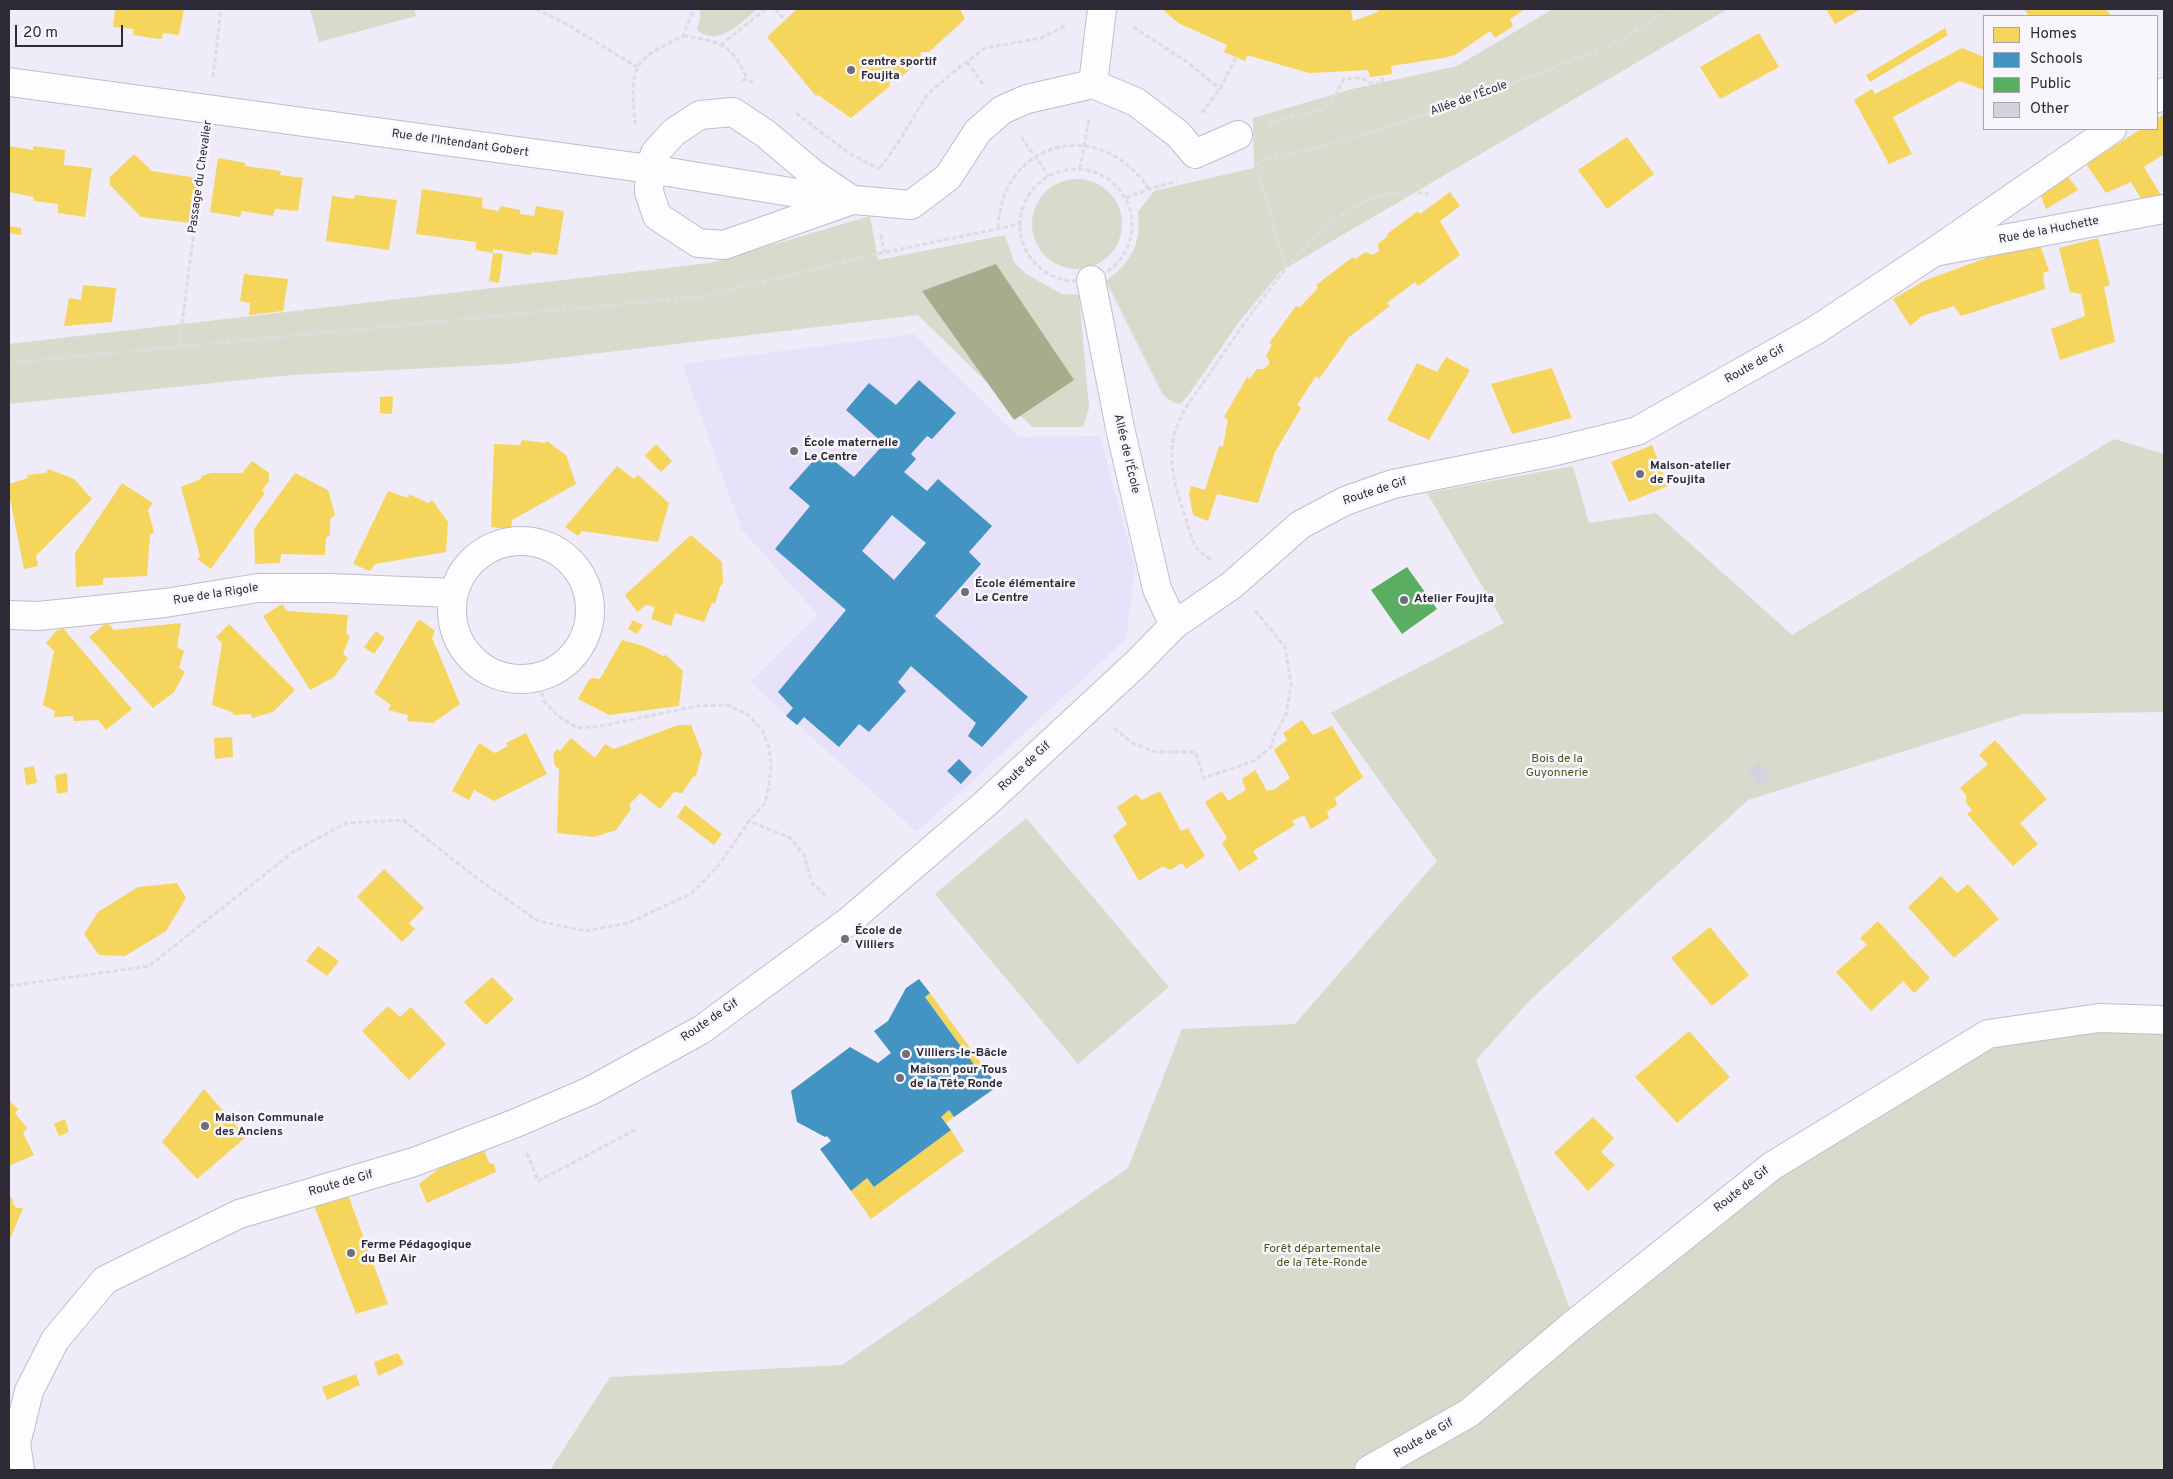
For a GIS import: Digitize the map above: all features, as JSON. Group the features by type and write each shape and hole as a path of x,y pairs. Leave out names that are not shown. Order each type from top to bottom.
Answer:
{"street":[{"path":"1102,9 1093,84 1136,102 1178,134 1195,154 1238,135"},
{"name":"Rue de l'Intendant Gobert","path":"9,82 644,168 821,197 911,205 948,178 978,131 1002,110 1027,99 1093,84"},
{"path":"733,112 766,134 812,173 852,200 724,245 698,243 657,216 644,168 674,132 700,115 733,112"},
{"name":"Route de Gif","path":"20,1470 16,1444 29,1391 55,1340 105,1280 239,1214 414,1162 516,1123 590,1091 701,1030 849,921 985,804 1174,624 1232,585 1300,525 1345,501 1393,484 1552,452 1637,431 1816,330 1934,252 2111,130"},
{"name":"Rue de la Huchette","path":"1934,252 2164,209"},
{"name":"Allée de l'École","path":"1091,280 1120,428 1157,589 1174,624"},
{"path":"520,540 542,544 562,554 578,570 588,590 591,612 587,634 576,654 559,669 538,678 514,680 491,673 471,660 458,640 452,616 454,593 462,572 478,556 498,544 520,540"},
{"name":"Rue de la Rigole","path":"9,615 38,616 165,603 258,588 330,588 454,593"},
{"name":"Route de Gif","path":"1369,1470 1469,1413 1575,1323 1772,1166 1988,1034 2098,1018 2164,1020"}],"path":[{"name":"Passage du Chevalier","path":"179,346 210,110 221,9"},
{"path":"536,9 563,22 637,67"},
{"path":"682,36 694,9"},
{"path":"721,45 765,9"},
{"path":"776,9 786,21"},
{"name":"Allée de l'École","path":"1286,270 1256,162 1332,144 1463,103 1616,43 1671,9"},
{"path":"880,168 900,140 927,95 952,73 985,48 1041,38 1070,23"},
{"path":"1131,26 1187,62 1221,88 1236,58"},
{"path":"644,168 633,88 635,71 644,59 656,49 682,36 712,40 734,54 748,79 747,121"},
{"path":"1238,135 1258,135 1268,122 1324,108 1332,102 1344,79 1362,78 1370,82 1383,83 1382,76"},
{"path":"1080,169 1093,84"},
{"path":"998,228 999,212 1007,191 1018,173 1036,157 1062,145 1085,146 1107,151 1120,158 1149,189"},
{"path":"1080,169 1098,173 1114,183 1126,198 1132,214 1132,231 1128,248 1119,262 1106,274 1091,280 1073,282 1057,278 1041,270 1029,257 1022,241 1020,224 1024,205 1034,188 1049,176 1064,170 1080,169"},
{"path":"1214,560 1199,552 1192,538 1170,465 1174,434 1187,405 1241,326 1286,270 1324,230 1341,216 1366,201 1399,191 1428,194"},
{"path":"9,363 705,296 877,254 1020,224"},
{"path":"1091,705 1113,728 1134,744 1156,752 1195,752 1204,778 1254,761 1272,745 1273,738 1286,715 1290,684 1285,647 1232,585"},
{"path":"9,986 149,966 293,852 346,823 403,820 474,876 538,921 585,930 629,922 692,893 719,866 749,820 765,802 771,766 770,747 762,730 747,714 727,705 697,706 601,726 577,728 558,716 544,701 538,678"},
{"path":"749,820 790,838 804,855 812,883 849,921"},
{"path":"516,1123 538,1181 637,1129"}],"shaded area":[{"path":"996,264 1074,380 1014,420 922,291"},
{"name":"École élémentaire Le Centre","path":"914,334 1019,437 1100,436 1135,568 1126,639 917,832 750,682 818,615 742,530 682,364"}],"green space":[{"path":"310,9 414,9 416,16 319,42"},
{"path":"700,9 758,9 729,31 713,36 705,35 697,30"},
{"path":"1553,9 1728,9 1281,271 1239,322 1187,397 1180,404 1172,402 1163,395 1106,281 1122,267 1133,251 1138,233 1138,212 1154,191 1254,168 1253,118 1352,89 1457,66"},
{"path":"1077,179 1094,182 1109,192 1119,207 1122,224 1119,241 1109,256 1094,266 1077,269 1060,266 1045,256 1035,241 1032,224 1035,207 1045,192 1060,182"},
{"path":"870,216 878,260 1005,235 1014,262 1026,274 1062,294 1079,295 1089,408 1083,427 1032,427 918,315 508,364 292,375 9,404 9,344 710,263"},
{"name":"Forêt départementale de la Tête-Ronde","path":"2114,439 2164,454 2164,712 2023,714 1748,800 1530,1000 1476,1060 1575,1322 1772,1166 1988,1034 2164,1020 2164,1470 550,1470 610,1377 842,1365 1128,1168 1182,1029 1295,1024 1437,861 1331,713 1504,623 1427,493 1573,466 1589,523 1656,513 1792,635"},
{"path":"1026,818 1169,987 1078,1064 935,894"}],"building: Homes":[{"path":"115,9 184,9 179,35 163,33 162,39 152,38 133,35 134,29 113,27"},
{"name":"centre sportif Foujita","path":"797,9 960,9 965,19 929,52 921,52 920,60 898,80 890,79 889,87 851,118 818,95 816,96 767,37"},
{"path":"1162,9 1351,10 1353,21 1378,12 1377,9 1525,9 1510,19 1513,26 1495,38 1490,31 1455,55 1391,66 1392,74 1370,77 1368,70 1309,73 1247,55 1245,61 1224,52 1227,45 1178,23"},
{"path":"1826,9 1861,9 1835,24"},
{"path":"2024,9 2106,9 2110,15 2028,15"},
{"path":"1945,28 1948,35 1870,82 1866,75"},
{"path":"1759,33 1779,67 1720,99 1700,67"},
{"path":"1962,48 1983,57 1983,90 1960,81 1893,117 1912,154 1889,164 1854,100 1872,89 1875,94"},
{"path":"2164,114 2164,154 2144,167 2162,197 2142,200 2131,182 2106,193 2086,164 2139,130 2158,130 2158,118"},
{"path":"1627,137 1654,174 1607,209 1578,170"},
{"path":"9,146 33,150 33,146 65,150 64,165 92,168 85,217 58,213 58,204 34,201 34,197 9,192"},
{"path":"134,154 152,171 197,178 191,223 141,217 110,185 110,177"},
{"path":"218,158 245,163 245,166 281,171 280,175 303,178 298,211 275,209 273,216 242,211 240,217 210,212"},
{"path":"2067,175 2078,190 2046,209 2040,193"},
{"path":"422,189 483,198 482,208 499,211 500,206 520,210 520,214 534,216 536,206 564,211 557,255 532,252 531,255 493,249 493,253 476,250 476,242 416,234"},
{"path":"1450,192 1460,206 1440,221 1460,255 1418,286 1415,282 1387,303 1390,306 1349,337 1319,379 1316,376 1297,405 1301,408 1275,452 1258,503 1217,494 1208,521 1193,515 1189,494 1191,486 1205,490 1219,446 1223,447 1228,419 1224,417 1247,377 1250,379 1257,369 1264,369 1269,364 1266,356 1272,345 1269,343 1296,306 1299,308 1318,288 1316,285 1353,257 1355,259 1366,252 1373,255 1379,251 1378,244 1388,236 1387,234 1418,211 1420,214"},
{"path":"355,195 397,200 389,250 326,241 332,196 354,199"},
{"path":"9,226 21,228 21,235 9,233"},
{"path":"2098,238 2110,285 2104,287 2115,342 2060,360 2051,329 2085,316 2081,294 2070,292 2059,248"},
{"path":"2038,239 2049,271 2043,273 2045,289 1961,316 1954,306 1922,316 1910,326 1893,299 1926,280"},
{"path":"493,253 503,254 499,283 489,281"},
{"path":"244,274 288,279 283,311 249,315 250,303 240,301"},
{"path":"83,285 116,288 112,322 64,326 69,298 81,300"},
{"path":"1446,357 1470,370 1429,440 1387,420 1417,363 1437,372"},
{"path":"1552,368 1572,418 1512,434 1491,384"},
{"path":"393,396 392,414 380,413 380,397"},
{"path":"522,440 545,443 547,441 566,455 576,484 512,520 511,529 491,527 494,444 520,445"},
{"path":"656,444 672,461 661,472 645,456"},
{"name":"Maison-atelier de Foujita","path":"1652,445 1668,486 1629,502 1611,462"},
{"path":"252,461 269,473 269,481 262,490 265,493 211,569 197,559 200,556 181,487 201,479 201,476 211,473 242,473"},
{"path":"617,466 634,479 638,475 669,503 658,542 582,531 578,536 565,527"},
{"path":"48,469 74,479 92,499 36,556 38,566 24,569 9,494 9,484 28,478 27,475 46,473"},
{"path":"295,473 328,490 335,515 330,519 330,535 326,538 325,555 281,554 280,563 255,564 254,529"},
{"path":"122,483 153,503 148,510 154,532 150,535 147,576 103,578 103,585 76,587 75,553"},
{"path":"388,491 408,498 409,494 428,503 432,500 448,522 446,552 375,564 370,571 353,564"},
{"path":"691,535 722,562 723,583 715,604 712,603 704,622 675,613 671,626 651,619 655,607 646,605 637,612 625,595"},
{"path":"282,604 287,611 348,615 346,633 350,636 343,654 348,658 334,677 310,690 263,616"},
{"path":"418,620 435,631 432,638 460,704 433,723 407,721 408,715 388,710 391,705 374,693"},
{"path":"633,620 643,625 637,634 628,629"},
{"path":"107,622 114,630 181,623 177,647 184,651 179,668 185,672 174,692 153,708 89,637"},
{"path":"229,624 295,690 273,712 252,718 251,714 234,715 232,712 212,705 222,643 216,637"},
{"path":"63,628 132,709 106,730 98,720 74,721 73,716 54,717 55,711 43,705 54,651 46,643 56,631"},
{"path":"376,631 385,638 374,654 364,647"},
{"path":"622,640 644,646 663,656 666,655 683,671 679,706 609,715 578,699 589,680 593,678 600,679"},
{"path":"1302,720 1313,735 1332,726 1363,777 1335,798 1337,805 1327,812 1329,818 1311,829 1304,815 1292,821 1295,825 1253,851 1258,859 1239,871 1222,843 1227,838 1205,802 1222,791 1228,801 1246,790 1242,779 1255,770 1267,791 1275,789 1290,778 1274,750 1287,740 1283,733"},
{"path":"678,725 691,725 702,753 696,776 693,777 682,793 674,792 660,809 640,793 629,805 631,809 616,830 594,837 557,833 559,769 555,766 553,754 557,749 560,751 571,738 595,758 605,744 614,749"},
{"path":"526,733 547,774 494,801 474,790 469,800 452,791 479,743 495,753 508,746 506,743"},
{"path":"232,737 233,757 215,759 214,738"},
{"path":"1995,740 2047,799 2020,823 2038,844 2013,866 1967,814 1972,810 1966,803 1966,795 1960,788 1988,764 1979,755"},
{"path":"34,766 37,783 26,785 24,768"},
{"path":"67,773 68,792 57,794 55,775"},
{"path":"1160,791 1181,831 1188,828 1205,856 1186,869 1182,863 1170,870 1163,866 1139,881 1113,836 1127,824 1117,807 1136,794 1142,800"},
{"path":"685,805 722,834 714,845 677,817"},
{"path":"384,869 424,908 409,923 415,929 402,942 357,897"},
{"path":"1941,876 1957,893 1968,884 1999,919 1954,958 1908,907"},
{"path":"177,883 186,898 166,931 125,956 99,955 84,934 98,912 138,887"},
{"path":"1878,921 1930,978 1914,993 1903,981 1871,1011 1836,972 1867,945 1860,938"},
{"path":"1710,927 1749,975 1712,1006 1671,958"},
{"path":"318,946 339,961 327,976 306,961"},
{"path":"492,977 514,999 486,1025 464,1002"},
{"path":"930,993 984,1067 978,1070 925,997"},
{"path":"388,1006 400,1017 411,1007 446,1044 409,1080 362,1031"},
{"path":"1689,1031 1730,1077 1677,1123 1635,1077"},
{"name":"Maison Communale des Anciens","path":"204,1089 246,1137 197,1179 162,1142"},
{"path":"9,1101 18,1109 15,1113 27,1128 23,1133 34,1155 9,1166"},
{"path":"949,1110 954,1117 946,1123 941,1117"},
{"path":"1593,1117 1614,1138 1601,1152 1615,1165 1588,1191 1554,1153"},
{"path":"65,1119 69,1132 59,1136 54,1124"},
{"path":"951,1130 964,1151 871,1219 851,1191 867,1178 874,1187"},
{"path":"482,1144 489,1163 494,1164 496,1172 427,1203 419,1184 449,1161"},
{"name":"Ferme Pédagogique du Bel Air","path":"347,1192 388,1304 356,1314 313,1203"},
{"path":"12,1197 16,1208 23,1208 9,1241 9,1199"},
{"path":"398,1353 404,1364 378,1376 374,1362"},
{"path":"356,1374 360,1385 327,1400 322,1387"}],"building: Schools":[{"path":"919,380 956,413 932,439 927,436 911,454 916,459 904,472 927,491 938,479 992,526 969,552 981,564 935,616 1028,697 982,747 968,736 976,723 911,666 898,682 906,691 869,732 859,724 839,747 804,717 797,725 786,716 793,708 778,692 846,610 775,549 810,506 789,488 822,451 854,477 884,444 846,410 869,383 896,405","holes":["892,515 926,543 894,580 862,551"]},
{"path":"959,759 972,772 961,784 947,771"},
{"name":"Maison pour Tous de la Tête Ronde","path":"919,979 930,993 925,997 978,1070 984,1067 998,1086 954,1117 949,1110 941,1117 951,1130 874,1187 867,1178 851,1191 820,1149 831,1141 827,1136 825,1137 797,1122 791,1091 850,1047 878,1063 891,1053 874,1031 888,1021 906,988"}],"building: Public":[{"name":"Atelier Foujita","path":"1407,567 1437,609 1402,634 1371,590"}],"building: Other":[{"path":"1759,762 1772,776 1760,787 1747,773"}],"place":[{"name":"centre sportif Foujita","path":"851,70"},
{"name":"École maternelle Le Centre","path":"794,451"},
{"name":"Maison-atelier de Foujita","path":"1640,474"},
{"name":"École élémentaire Le Centre","path":"965,592"},
{"name":"Atelier Foujita","path":"1404,600"},
{"name":"École de Villiers","path":"845,939"},
{"name":"Villiers-le-Bâcle","path":"906,1054"},
{"name":"Maison pour Tous de la Tête Ronde","path":"900,1078"},
{"name":"Maison Communale des Anciens","path":"205,1126"},
{"name":"Ferme Pédagogique du Bel Air","path":"351,1253"}],"park label":[{"name":"Bois de la Guyonnerie","path":"1557,767"}]}
